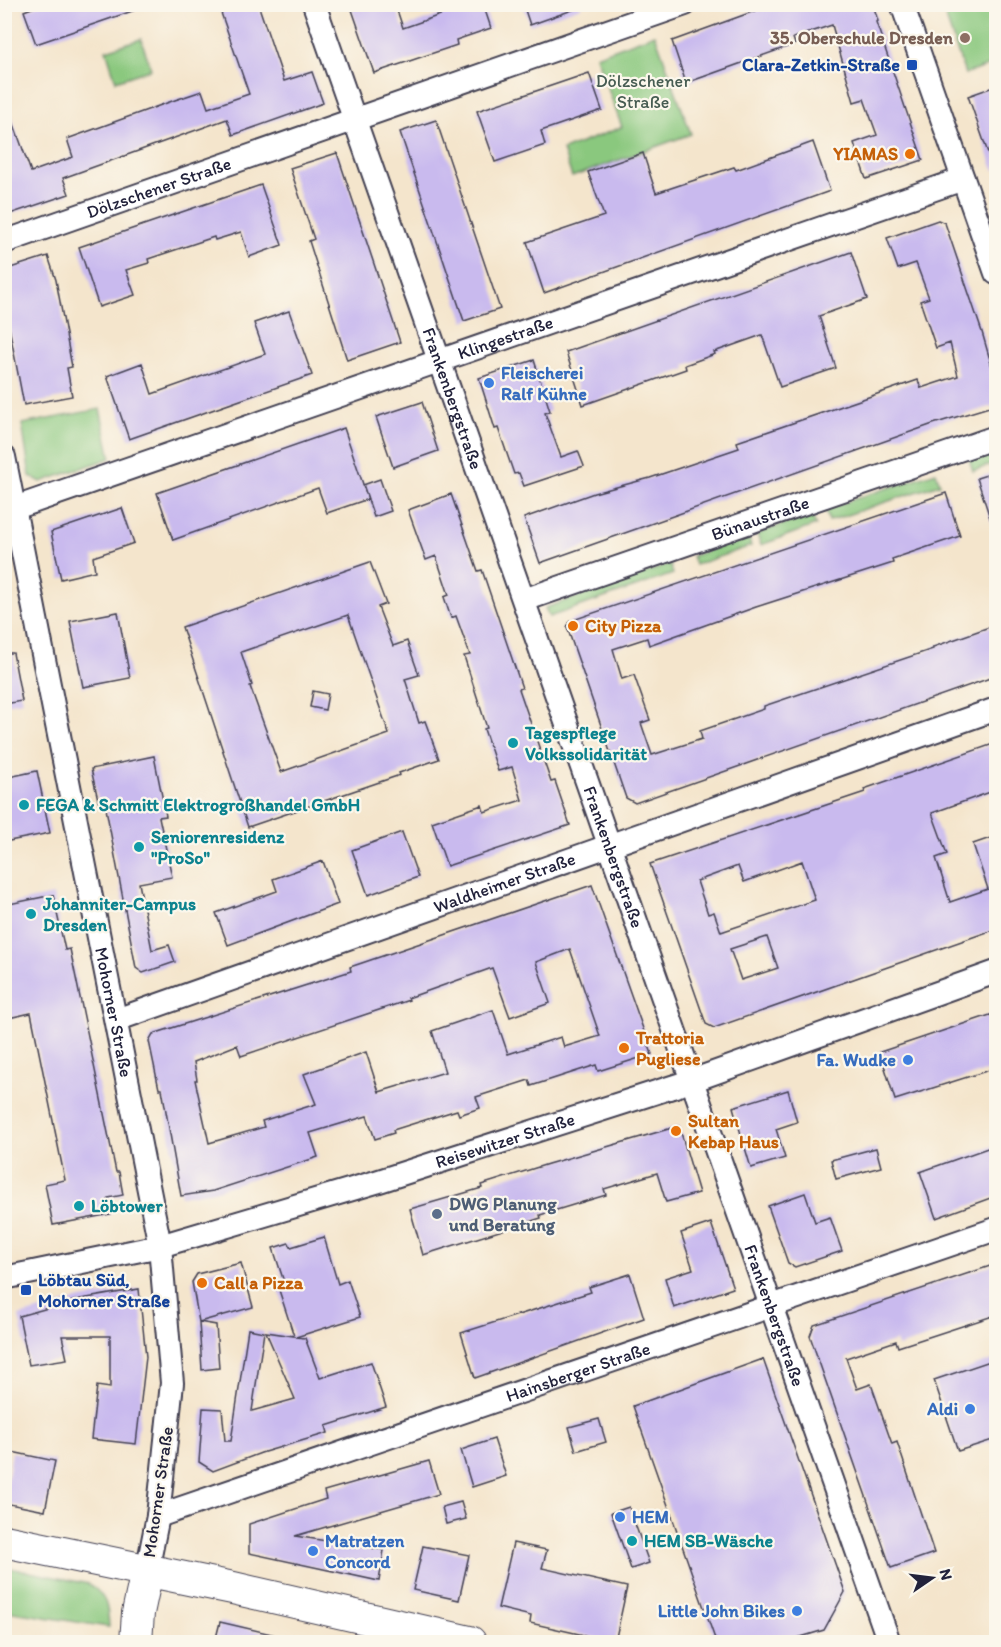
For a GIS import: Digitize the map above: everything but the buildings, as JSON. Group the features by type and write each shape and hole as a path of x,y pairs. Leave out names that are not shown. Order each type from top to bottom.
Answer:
{"main road":[{"path":"4,1541 147,1570 470,1642"},
{"path":"136,1642 138,1613 147,1570"}],"street":[{"name":"Frankenbergstraße","path":"314,4 890,1642"},
{"name":"Dölzschener Straße","path":"4,242 685,4"},
{"path":"902,4 996,273"},
{"name":"Klingestraße","path":"15,508 963,179"},
{"name":"Bünaustraße","path":"524,600 996,436"},
{"name":"Mohorner Straße","path":"4,457 160,1246 172,1383 158,1516 147,1570"},
{"name":"Waldheimer Straße","path":"116,1020 996,709"},
{"name":"Reisewitzer Straße","path":"4,1278 160,1246 398,1175 694,1080 996,972"},
{"name":"Hainsberger Straße","path":"158,1516 996,1229"}],"green space":[{"path":"975,4 996,5 996,63 965,74 945,15"},
{"name":"Dölzschener Straße","path":"655,34 691,134 572,177 563,150 622,127 596,56"},
{"path":"141,39 151,69 116,81 106,50"},
{"path":"100,409 111,458 41,482 30,476 22,424"},
{"path":"996,449 996,463 973,471 969,459"},
{"path":"936,472 940,484 829,521 825,509"},
{"path":"811,514 816,525 761,545 757,534"},
{"path":"748,536 751,546 695,565 692,556"},
{"path":"670,564 673,574 549,617 545,608"},
{"path":"5,1567 89,1584 100,1593 105,1602 109,1627 7,1611 5,1622"}],"place":[{"name":"35. Oberschule Dresden","path":"965,38"},
{"name":"Clara-Zetkin-Straße","path":"912,65"},
{"name":"YIAMAS","path":"910,154"},
{"name":"Fleischerei Ralf Kühne","path":"489,383"},
{"name":"City Pizza","path":"573,626"},
{"name":"Tagespflege Volkssolidarität","path":"513,743"},
{"name":"FEGA & Schmitt Elektrogroßhandel GmbH","path":"24,805"},
{"name":"Seniorenresidenz \"ProSo\"","path":"139,847"},
{"name":"Johanniter-Campus Dresden","path":"31,914"},
{"name":"Trattoria Pugliese","path":"624,1048"},
{"name":"Fa. Wudke","path":"908,1060"},
{"name":"Sultan Kebap Haus","path":"676,1131"},
{"name":"Löbtower","path":"79,1206"},
{"name":"DWG Planung und Beratung","path":"437,1214"},
{"name":"Call a Pizza","path":"202,1283"},
{"name":"Löbtau Süd, Mohorner Straße","path":"26,1290"},
{"name":"Aldi","path":"970,1409"},
{"name":"HEM","path":"620,1517"},
{"name":"HEM SB-Wäsche","path":"632,1541"},
{"name":"Matratzen Concord","path":"313,1551"},
{"name":"Little John Bikes","path":"797,1611"}]}
